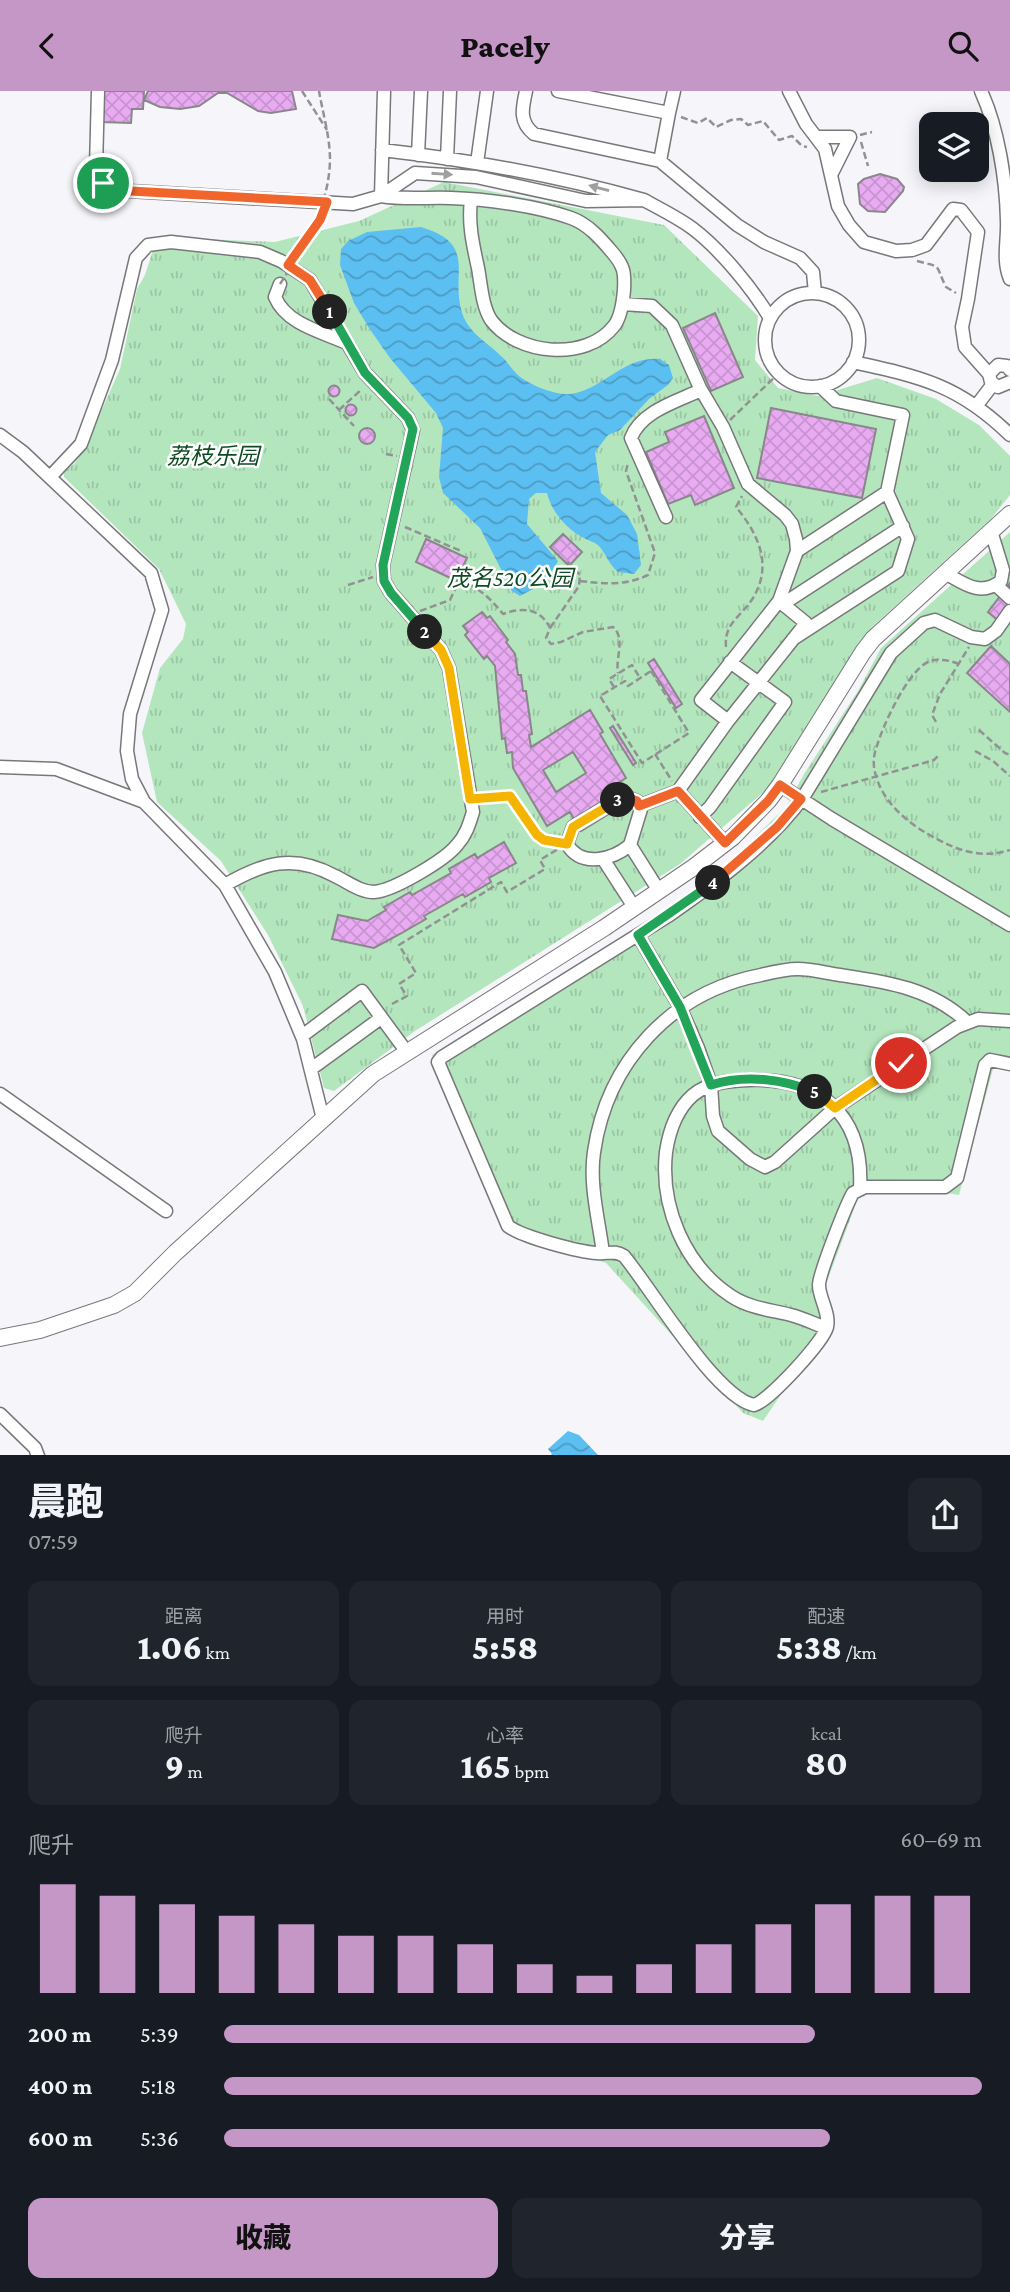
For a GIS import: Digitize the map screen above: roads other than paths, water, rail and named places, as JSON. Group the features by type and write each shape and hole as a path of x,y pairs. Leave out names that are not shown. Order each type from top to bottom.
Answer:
{"main road":[{"path":"0,1338 40,1330 114,1305 135,1293 373,1073 659,891 725,843 768,801 780,785 863,652 898,615 1010,514"}],"street":[{"path":"98,91 96,168 98,177 112,190 353,204 381,196 415,173 476,177 586,201 644,200"},
{"path":"381,196 384,91"},
{"path":"418,155 421,91"},
{"path":"447,159 450,91"},
{"path":"477,163 487,91"},
{"path":"526,91 522,115 524,123 534,134 660,161 737,225 764,242 800,258 813,272 815,293"},
{"path":"558,91 669,113"},
{"path":"660,161 674,91"},
{"path":"789,91 806,124 825,149 838,206 849,225 864,242 904,251 926,245 953,209 961,210 978,232 962,327 965,347 991,379 1003,387 1010,382"},
{"path":"981,91 989,108 998,146 1007,219 1006,268 1010,279"},
{"path":"818,137 850,137 832,173"},
{"path":"382,151 477,163 591,185 644,200 680,219 710,243 760,300 770,318"},
{"path":"381,196 471,200 554,213 574,219 588,227 622,263 625,277 623,304 615,325 604,335 584,345 561,350 529,347 501,330 490,317 481,289 469,219 471,200"},
{"path":"50,477 81,444 112,360 136,258 148,245 171,242 260,252 288,265 310,280 365,373 408,418 413,429 383,565 384,581 391,593 441,650 449,668 473,812 468,829 447,855 390,888 373,892 356,888 332,874 302,864 281,863 253,869 225,885"},
{"path":"280,284 275,297 280,309 294,319 347,343"},
{"path":"815,293 837,300 851,314 859,342 853,362 839,378 820,386 807,387 794,384 779,373 768,356 765,344 770,318 782,304 799,295 815,293"},
{"path":"623,304 652,306 672,325 748,484 792,524 797,551 781,603"},
{"path":"853,362 927,379 956,392 977,405 1010,435"},
{"path":"977,405 991,379 994,366 1009,366"},
{"path":"793,639 898,571 908,539 887,492 903,415 836,401 820,386"},
{"path":"666,517 631,438 640,423 658,410 701,390"},
{"path":"0,435 23,452 151,573 162,610 130,713 127,751 132,779 144,802 225,885 275,972 302,1035 323,1119"},
{"path":"797,551 887,492"},
{"path":"728,721 701,699 781,603 902,526"},
{"path":"945,573 974,589 991,589 1001,581 1003,570 991,531"},
{"path":"996,585 1010,598"},
{"path":"639,806 678,791 728,721 806,623 781,603"},
{"path":"1008,1059 989,1060 985,1065 961,1164 954,1182 939,1188 860,1188 851,1196 819,1281 827,1320 826,1328 818,1343 768,1398 751,1405 734,1394 712,1372 673,1325 624,1256 618,1252 603,1253 528,1236 508,1226 438,1062 638,935 699,895 725,874 777,827 801,799 891,653 924,623 935,620 975,639 985,639 1010,611"},
{"path":"700,817 785,702 729,663"},
{"path":"0,767 56,768 144,802"},
{"path":"780,785 832,820 1010,925"},
{"path":"678,791 725,843"},
{"path":"620,798 637,801 639,806 638,824 630,845 611,857 601,860 587,859 574,855 567,844 573,827 620,798"},
{"path":"630,845 659,891"},
{"path":"605,862 634,907"},
{"path":"638,935 680,1007 711,1085 713,1116 718,1132 750,1159 765,1167 835,1108 967,1022 994,1019 1010,1021"},
{"path":"603,1253 592,1173 600,1125 611,1094 635,1053 651,1033 680,1007 707,991 738,979 798,969 910,987 926,993 967,1022"},
{"path":"302,1035 362,991 406,1051"},
{"path":"311,1069 381,1018"},
{"path":"826,1328 734,1298 702,1270 680,1236 669,1208 664,1170 669,1133 685,1103 711,1085 769,1079 798,1085 820,1094 835,1108 852,1133 859,1153 860,1188"},
{"path":"0,1094 166,1211"},
{"path":"0,1415 35,1448 38,1455"}],"water":[{"path":"421,227 439,234 451,243 456,253 459,264 460,303 467,324 527,382 552,392 571,394 583,391 619,370 645,360 660,359 669,365 673,378 668,385 649,399 620,430 608,435 595,452 601,493 627,515 637,534 641,565 634,574 618,572 596,543 578,535 561,519 552,507 547,493 536,493 529,499 527,524 558,561 542,581 520,596 512,591 480,528 443,493 439,477 443,428 436,413 369,328 354,303 340,265 341,249 348,241 367,232"},
{"path":"568,1431 579,1435 598,1455 551,1455 548,1449"}],"park label":[{"name":"荔枝乐园","path":"213,456"},
{"name":"茂名520公园","path":"510,578"}]}
